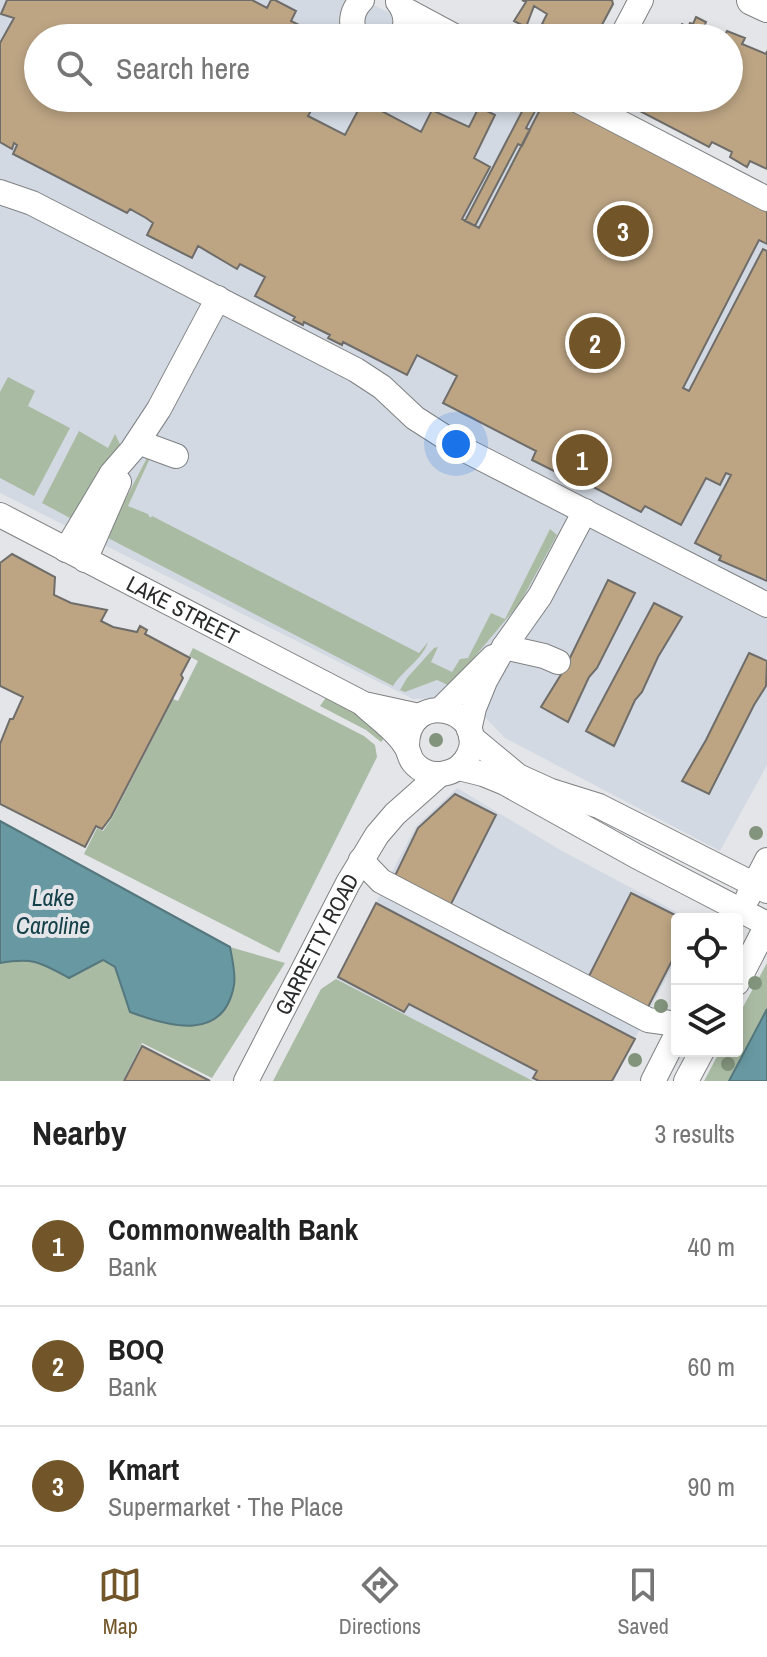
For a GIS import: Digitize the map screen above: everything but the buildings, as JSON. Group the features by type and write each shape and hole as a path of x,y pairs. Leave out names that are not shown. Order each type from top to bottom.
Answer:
{"main road":[{"path":"752,0 767,7"}],"street":[{"path":"628,24 641,0"},
{"path":"354,24 352,18 359,1"},
{"path":"400,5 433,24"},
{"path":"605,112 767,199"},
{"path":"2,198 32,203 356,370 382,387 415,418 465,450 767,605"},
{"path":"76,555 112,473 135,446 159,409 218,298"},
{"path":"135,446 176,456"},
{"path":"449,771 469,754 473,711 485,681 504,647 540,596 585,511"},
{"name":"LAKE STREET","path":"0,515 364,704 430,713"},
{"path":"504,647 558,662"},
{"path":"504,647 409,729 409,754 429,773 483,774 505,783 736,913"},
{"name":"LAKE STREET","path":"364,704 409,754"},
{"path":"430,713 457,715 470,734 518,776 608,810 761,888"},
{"name":"GARRETTY ROAD","path":"395,814 409,754"},
{"name":"GARRETTY ROAD","path":"246,1081 361,860 395,814 449,771"},
{"path":"361,860 381,881 648,1020 671,1023"},
{"path":"741,913 761,888 767,860"},
{"path":"743,916 767,924 743,971"},
{"path":"653,1081 671,1046"},
{"path":"686,1081 699,1057"}],"shaded area":[{"path":"0,0 364,0 411,24 24,24 24,112 581,112 767,207 767,765 720,851 505,738 465,697 413,699 0,493"},
{"path":"457,788 562,851 679,913 671,913 671,969 613,1081 533,1081 336,979 416,826"}],"green space":[{"path":"8,377 35,391 28,406 70,428 34,496 0,478 0,392"},
{"path":"79,431 108,448 115,434 120,444 91,495 70,518 42,503"},
{"path":"149,454 151,456 128,506 419,653 428,642 421,654 393,686 108,538"},
{"path":"550,529 557,535 520,603 450,686 437,680 405,692 400,690 434,648 438,647 431,662 452,672 460,659 468,658 491,613 505,619"},
{"path":"193,648 364,736 375,745 377,757 279,953 84,854 97,828 103,831 112,818 173,699 178,701 198,661 189,656"},
{"path":"327,696 356,713 385,737 381,742 366,730 320,706"},
{"path":"230,947 285,963 212,1078 142,1043 123,1081 0,1081 0,963 36,962 69,978 103,959 115,967 120,980 235,982"},
{"path":"767,963 767,1081 704,1081 717,1057 743,1057 743,1007"},
{"path":"336,979 533,1081 273,1081 321,989"}],"water":[{"name":"Lake Caroline","path":"0,821 230,947 234,985 228,1003 219,1015 207,1023 193,1026 162,1022 130,1012 115,967 103,960 69,978 36,962 0,963"},
{"path":"767,1009 767,1081 729,1081"}],"place":[{"name":"Kmart","path":"623,231"},
{"name":"BOQ","path":"595,343"},
{"name":"Commonwealth Bank","path":"582,460"}]}
